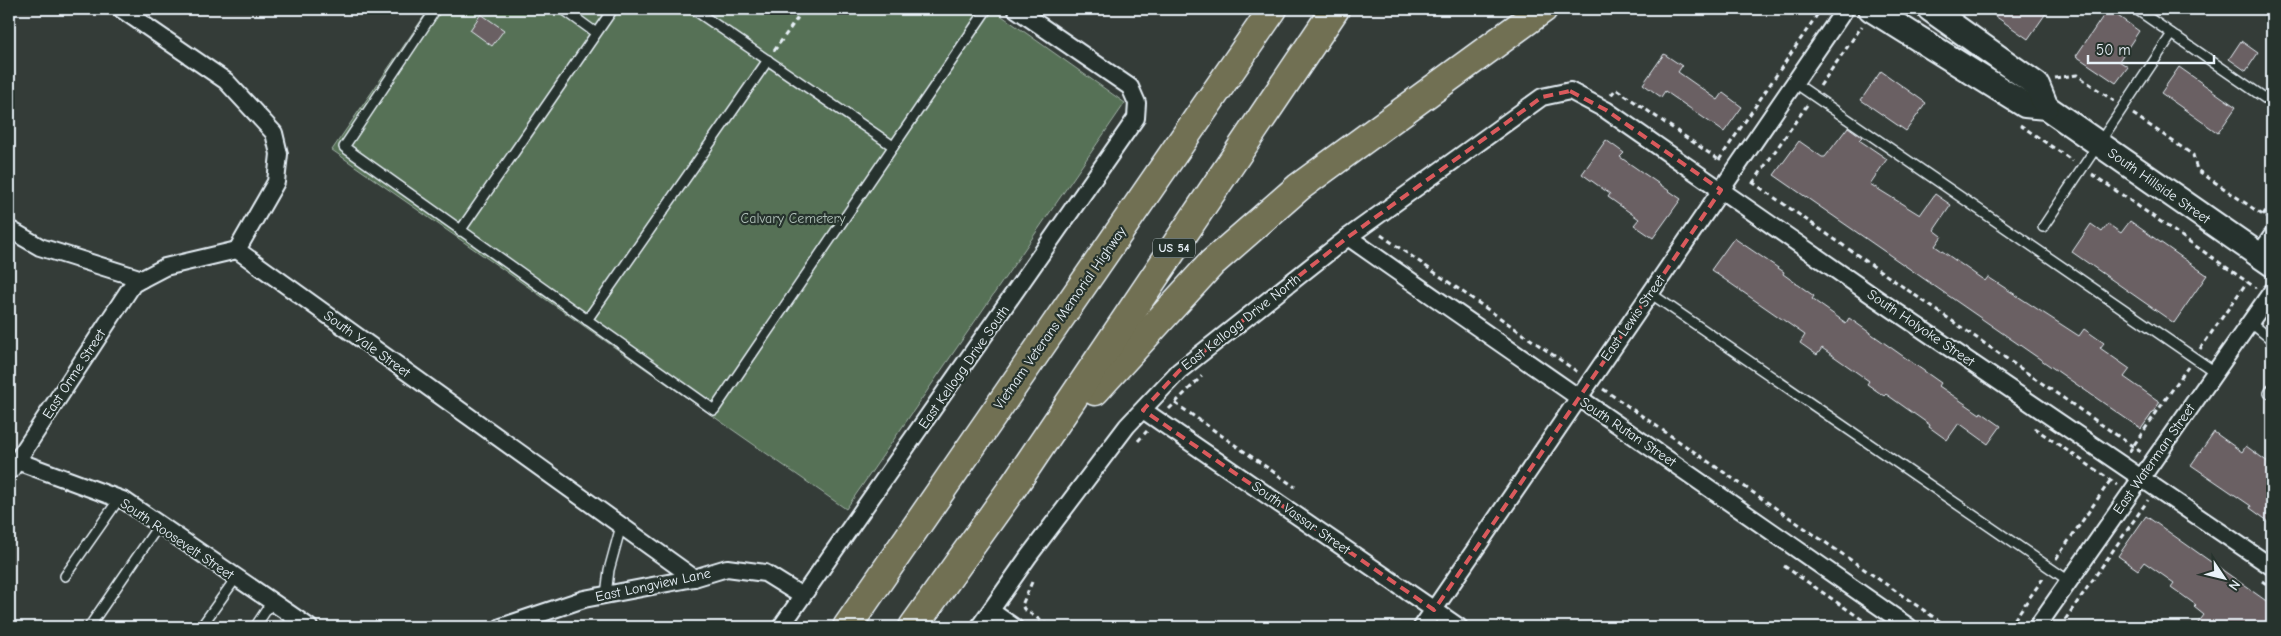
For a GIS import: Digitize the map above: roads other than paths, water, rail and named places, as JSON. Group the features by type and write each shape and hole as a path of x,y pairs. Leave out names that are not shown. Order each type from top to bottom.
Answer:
{"highway":[{"name":"Vietnam Veterans Memorial Highway","path":"847,627 1273,9"},
{"name":"US 54","path":"912,627 1013,487 1335,9"},
{"path":"1013,487 1131,350 1212,263 1299,187 1544,9"}],"main road":[{"path":"1930,9 2037,85 2046,107"},
{"name":"South Hillside Street","path":"1870,20 2025,105 2046,107 2265,260"}],"street":[{"path":"9,229 40,248 142,279 164,267 237,250 276,182 278,154 274,133 226,81 121,9"},
{"name":"East Kellogg Drive South","path":"781,627 1136,118 1137,103 1130,87 1016,9"},
{"name":"East Lewis Street","path":"1422,627 1845,9"},
{"name":"South Holyoke Street","path":"1570,91 1606,110 1876,298 2142,476 2272,567"},
{"name":"East Kellogg Drive North","path":"979,627 1028,557 1127,426 1179,371 1348,237 1542,97 1570,91"},
{"path":"2265,260 2272,236"},
{"name":"South Rutan Street","path":"1348,237 1578,398 1676,463 1909,627"},
{"name":"South Yale Street","path":"237,250 694,578"},
{"name":"East Orme Street","path":"11,467 133,284 142,279"},
{"name":"East Waterman Street","path":"2037,627 2270,294"},
{"name":"South Vassar Street","path":"1143,410 1459,627"},
{"name":"South Roosevelt Street","path":"11,467 119,499 309,627"},
{"name":"East Longview Lane","path":"501,627 584,599 694,578 727,568 765,573 802,596"},
{"path":"991,611 1014,627"}],"lane":[{"path":"563,9 596,33"},
{"path":"460,231 613,9"},
{"path":"693,9 893,146"},
{"path":"434,12 344,147 714,410 987,9"},
{"path":"2136,9 2272,103"},
{"path":"2043,226 2172,34"},
{"path":"587,320 768,60"},
{"path":"1795,83 2215,372"},
{"path":"1650,293 2069,581"},
{"path":"2250,322 2272,340"},
{"path":"66,576 119,499"},
{"path":"89,627 159,525"},
{"path":"606,595 609,570 621,526"},
{"path":"201,627 236,578"},
{"path":"255,627 271,603"}],"park label":[{"name":"Calvary Cemetery","path":"793,218"}]}
